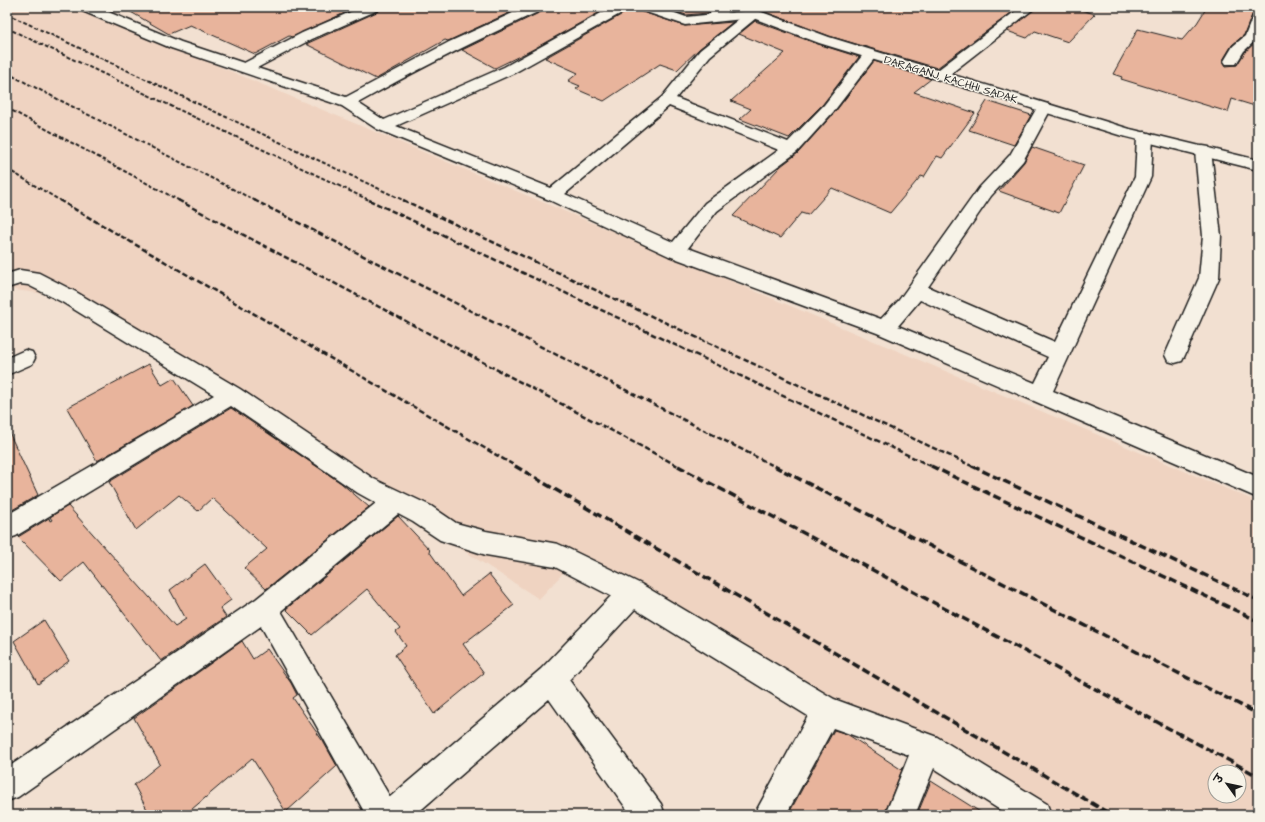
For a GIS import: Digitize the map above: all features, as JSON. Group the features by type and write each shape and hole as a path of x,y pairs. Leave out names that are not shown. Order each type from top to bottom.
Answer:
{"street":[{"path":"85,7 176,45 347,103 383,126 553,195 676,251 884,328 1258,488"},
{"path":"246,68 307,36 373,7"},
{"path":"347,103 403,71 454,45 537,7"},
{"path":"383,126 509,70 622,7"},
{"name":"DARAGANJ, KACHHI SADAK","path":"646,7 685,22 711,17 754,14 870,55 1145,137 1258,165"},
{"path":"711,17 730,7"},
{"path":"940,75 1029,7"},
{"path":"553,195 667,100 705,53 754,14"},
{"path":"1231,61 1238,49 1251,38 1258,19"},
{"path":"676,251 711,207 791,149 829,108 870,55"},
{"path":"667,100 791,149"},
{"path":"884,328 906,305 985,192 1017,157 1044,107"},
{"path":"1040,394 1143,177 1145,137"},
{"path":"1175,355 1209,278 1212,236 1203,151"},
{"path":"7,281 20,276 32,278 69,297 232,396 366,486 422,514 449,532 486,543 558,556 632,592 826,711 926,747 1036,815"},
{"path":"916,290 1059,353"},
{"path":"7,528 232,396"},
{"path":"7,786 265,608 396,501"},
{"path":"392,815 551,679 632,592"},
{"path":"265,608 383,815"},
{"path":"551,679 650,815"},
{"path":"769,815 826,711"},
{"path":"900,815 926,747"}],"shaded area":[{"path":"7,7 77,7 1258,502 1258,815 1006,815 578,557 539,599 69,297 7,289"}],"building":[{"path":"122,7 358,7 292,37 289,36 255,54 190,25 169,34"},
{"path":"381,7 522,7 448,41 445,40 376,79 306,44 379,11"},
{"path":"545,7 609,7 530,51 495,68 462,50 543,11"},
{"path":"630,7 637,7 640,11 685,26 733,22 699,49 677,70 660,64 604,101 576,89 580,86 568,81 578,73 545,58 628,11"},
{"path":"662,7 717,7 707,13 686,15"},
{"path":"738,7 1019,7 937,68 829,36 760,10 734,11"},
{"path":"1037,7 1070,7 1095,14 1068,42 1035,31 1027,38 1007,31"},
{"path":"1207,7 1231,7 1256,14 1252,15 1244,35 1232,45 1223,60 1226,66 1237,65 1245,52 1258,40 1258,107 1232,99 1228,112 1121,79 1122,77 1113,74 1138,29 1182,40 1197,23"},
{"path":"755,21 859,57 823,104 789,138 740,119 751,109 731,101 785,53 739,34"},
{"path":"874,61 931,79 914,92 975,113 942,158 937,156 924,177 921,176 890,213 832,188 808,215 801,213 780,238 733,216 781,166 798,153 835,112"},
{"path":"987,101 1031,115 1014,145 969,130"},
{"path":"1032,147 1084,165 1059,213 999,191 1024,162"},
{"path":"149,364 162,385 174,378 193,406 97,461 67,408"},
{"path":"231,408 341,483 369,507 266,589 244,568 267,549 212,498 198,511 179,495 136,530 109,482"},
{"path":"7,428 38,495 7,513"},
{"path":"68,506 175,626 186,619 170,590 205,564 231,600 220,608 226,617 161,661 84,562 61,581 18,537 49,518 50,521 52,520 50,517"},
{"path":"398,516 430,550 429,551 461,596 489,574 514,605 463,644 484,673 434,714 395,655 406,646 396,632 400,629 367,589 312,635 286,609"},
{"path":"44,620 69,661 38,684 14,641"},
{"path":"242,641 253,659 267,649 291,683 297,695 293,698 324,743 337,766 286,812 252,758 185,815 150,815 134,785 160,764 134,718"},
{"path":"834,730 847,734 902,770 884,815 788,815"},
{"path":"931,781 985,815 917,815"}],"railway":[{"path":"7,14 405,201"},
{"path":"7,28 371,201"},
{"path":"7,73 256,201"},
{"path":"7,108 180,201"},
{"path":"7,169 61,201"},
{"path":"59,200 517,467"},
{"path":"178,200 680,467"},
{"path":"254,200 776,467"},
{"path":"369,200 933,467"},
{"path":"403,200 974,467"},
{"path":"515,466 1112,815"},
{"path":"678,466 1258,776"},
{"path":"774,466 1258,714"},
{"path":"931,466 1258,621"},
{"path":"972,466 1258,600"}]}
